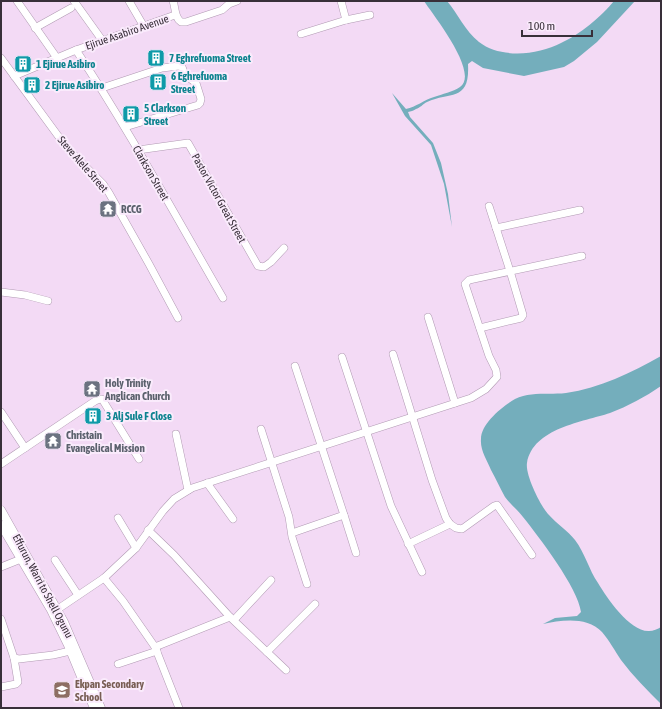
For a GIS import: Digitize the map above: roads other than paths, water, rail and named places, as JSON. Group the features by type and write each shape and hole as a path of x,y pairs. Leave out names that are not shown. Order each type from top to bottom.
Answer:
{"main road":[{"name":"Effurun, Warri to Shell Ogunu","path":"1,510 58,609 70,634 100,708"},
{"name":"Effurun, Warri to Shell Ogunu","path":"1,525 51,610 94,708"}],"street":[{"path":"17,1 57,58"},
{"path":"129,1 143,25"},
{"path":"173,1 175,15"},
{"name":"Ejirue Asabiro Avenue","path":"14,76 76,50 143,25 175,15 181,22 186,22 222,10 228,3 237,1"},
{"path":"340,1 346,20"},
{"path":"35,28 72,5 102,40"},
{"path":"301,34 346,20 370,15"},
{"name":"Clarkson Street","path":"76,50 102,88 223,298"},
{"name":"Steve Alele Street","path":"1,58 67,148 103,184 178,318"},
{"path":"102,88 162,68 179,66 182,67 184,75 196,83 201,99 198,105 125,127"},
{"name":"Pastor Victor Great Street","path":"138,150 188,143 258,266 264,267 284,248"},
{"path":"480,328 522,317 523,313 489,206"},
{"path":"496,228 580,210"},
{"path":"58,609 104,578 136,548 148,530 174,499 188,490 413,417 478,394 489,386 497,377 496,370 489,356 465,284 469,280 582,256"},
{"path":"1,292 25,295 48,301"},
{"path":"428,317 455,403"},
{"path":"393,354 432,480 446,518 450,524 456,528 462,529 497,505 532,555"},
{"path":"342,357 391,506 422,572"},
{"path":"295,366 356,553"},
{"path":"1,464 94,401 100,399 102,399 139,459"},
{"path":"1,412 25,448"},
{"path":"261,429 289,517 292,537 307,584"},
{"path":"176,434 188,490"},
{"path":"207,483 233,519"},
{"path":"292,533 344,515"},
{"path":"118,518 136,548"},
{"path":"408,544 450,524"},
{"path":"148,530 174,555 232,619 286,670"},
{"path":"1,567 21,559"},
{"path":"55,560 78,595"},
{"path":"104,578 123,601 156,649 179,708"},
{"path":"118,664 232,619 271,580"},
{"path":"267,652 315,604"},
{"path":"1,619 14,658 18,682 16,684 1,687"},
{"path":"14,658 19,659 54,655 70,651"}],"water":[{"path":"424,1 447,1 470,33 479,42 498,51 520,53 542,50 568,40 590,25 614,1 635,1 597,42 574,61 564,67 524,76 483,68 472,61 468,64 468,76 466,84 462,90 457,93 427,102 419,108 408,112 410,117 433,143 441,163 448,194 452,227 444,184 431,145 405,116 392,93 406,109 430,98 451,92 460,87 465,80 460,57 445,31"},
{"path":"661,356 661,386 636,401 610,413 561,428 549,434 531,451 527,468 531,483 542,505 549,515 575,540 582,550 595,578 613,605 627,620 642,630 651,631 661,627 661,704 630,672 605,635 596,627 589,623 574,620 543,624 555,618 577,616 581,612 578,602 566,577 548,550 521,514 505,497 486,459 481,439 482,433 489,421 515,399 527,395 560,394 591,388 627,374"}],"place":[{"name":"7 Eghrefuoma Street","path":"156,58"},
{"name":"1 Ejirue Asibiro","path":"23,64"},
{"name":"6 Eghrefuoma Street","path":"158,82"},
{"name":"2 Ejirue Asibiro","path":"32,85"},
{"name":"5 Clarkson Street","path":"131,114"},
{"name":"RCCG","path":"108,209"},
{"name":"Holy Trinity Anglican Church","path":"92,389"},
{"name":"3 Alj Sule F Close","path":"93,416"},
{"name":"Christain Evangelical Mission","path":"53,441"},
{"name":"Ekpan Secondary School","path":"62,690"}]}
